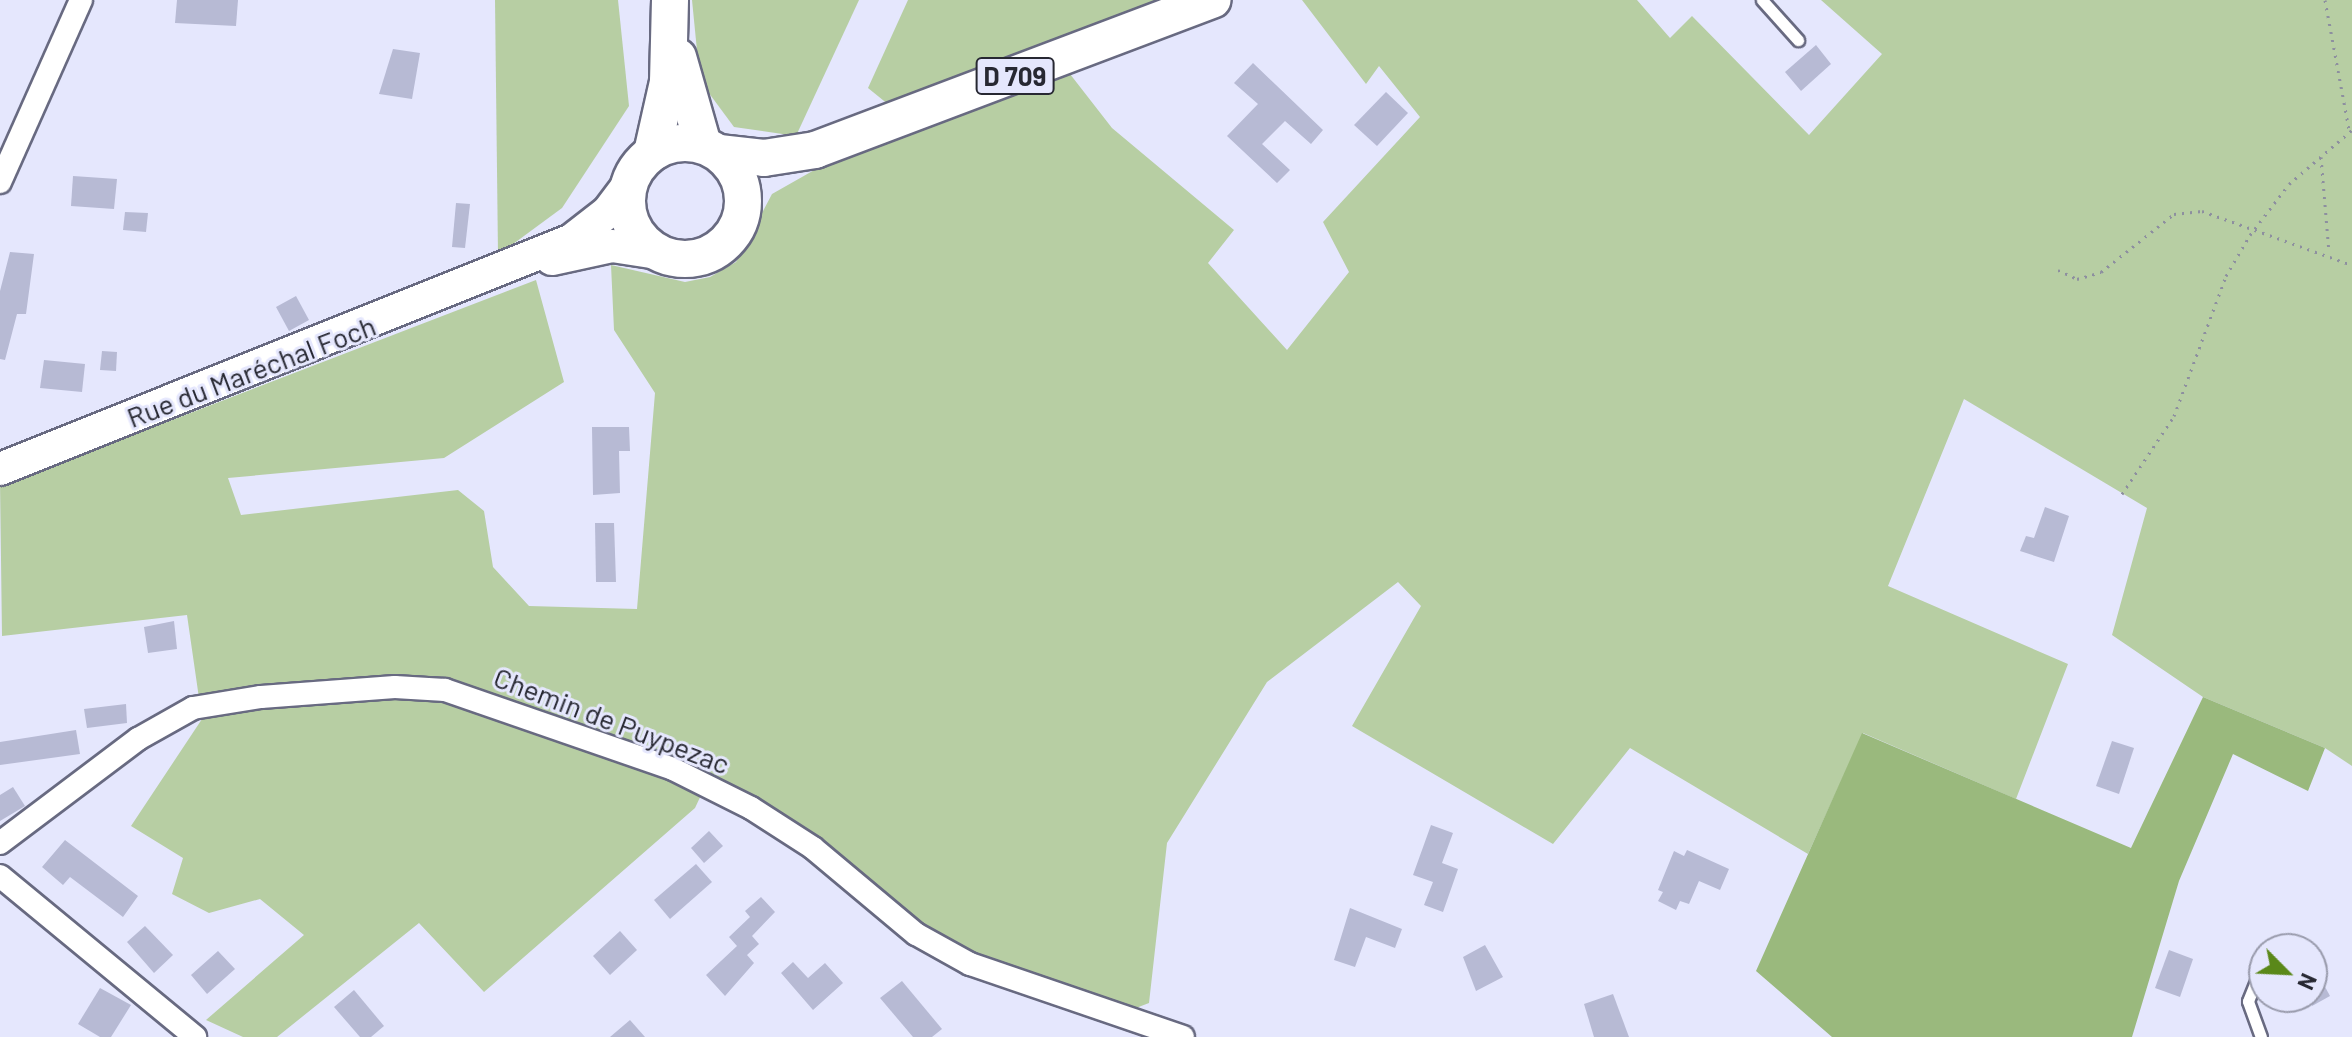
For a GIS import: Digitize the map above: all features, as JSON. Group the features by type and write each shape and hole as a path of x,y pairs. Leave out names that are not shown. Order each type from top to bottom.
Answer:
{"main road":[{"name":"D 709","path":"711,149 764,158 815,150 1213,0"},
{"path":"670,2 681,81 711,149 740,180 742,210 731,238 716,252 676,260 657,253 631,223 630,183 652,153 668,82 670,2"},
{"path":"652,153 669,145 711,149"},
{"name":"D 709","path":"742,210 771,179 815,150"},
{"name":"Rue du Maréchal Foch","path":"0,469 502,271 572,240 608,212 630,183"},
{"name":"Rue du Maréchal Foch","path":"502,271 612,246 657,253"}],"street":[{"path":"0,182 81,0"},
{"name":"Chemin de Puypezac","path":"0,843 138,739 193,708 261,697 395,687 445,690 673,769 751,808 813,848 916,934 970,964 1183,1037"},
{"path":"0,876 195,1037"}],"lane":[{"path":"1762,0 1798,40"},
{"path":"2252,1013 2261,1037"}],"path":[{"path":"2122,494 2174,416 2226,276 2255,228 2289,184 2351,131 2325,0"},
{"path":"2321,157 2329,252"},
{"path":"2058,270 2077,279 2101,272 2174,214 2202,211 2329,252 2352,265"}],"green space":[{"path":"495,0 618,0 629,106 562,208 498,255"},
{"path":"692,0 859,0 796,136 734,127 700,81"},
{"path":"908,0 1164,0 889,105 868,88"},
{"path":"1302,0 1637,0 1670,38 1692,16 1809,135 1882,54 1821,0 2352,0 2352,766 2325,748 2203,697 2112,635 2147,508 1964,399 1888,586 2068,664 2016,799 1863,733 1808,854 1630,748 1553,844 1352,726 1421,606 1398,582 1267,682 1167,843 1149,1003 1136,1008 994,962 922,925 804,827 710,776 695,808 484,992 419,923 277,1037 243,1037 206,1020 304,935 260,899 209,913 172,894 183,858 131,826 202,719 187,615 2,636 0,481 115,442 536,280 564,382 444,458 228,478 241,515 458,490 484,511 493,567 529,606 637,609 655,393 614,330 611,265 685,282 710,277 736,262 772,194 839,156 1070,74 1112,128 1234,230 1208,263 1287,350 1349,272 1323,222 1420,117 1379,66 1366,84"},
{"path":"2203,697 2325,748 2308,791 2233,754 2179,881 2132,1037 1832,1037 1756,971 1862,733 2131,848"}],"building":[{"path":"177,0 238,0 236,26 175,23"},
{"path":"1816,45 1831,64 1801,91 1785,72"},
{"path":"393,49 420,53 412,99 379,94"},
{"path":"1253,63 1323,130 1311,144 1285,121 1262,144 1290,170 1277,183 1227,136 1258,104 1234,83"},
{"path":"1386,92 1408,113 1377,146 1354,125"},
{"path":"73,176 117,179 114,209 71,206"},
{"path":"456,203 470,204 465,248 452,247"},
{"path":"125,212 148,213 146,232 123,230"},
{"path":"10,252 34,254 26,314 17,314 5,360 0,359 0,291"},
{"path":"296,296 309,320 289,331 276,307"},
{"path":"102,351 117,352 116,371 100,370"},
{"path":"44,360 85,364 82,392 40,388"},
{"path":"592,427 629,427 630,451 619,451 620,493 593,495"},
{"path":"2045,507 2069,516 2054,562 2020,551 2026,536 2034,538"},
{"path":"595,523 614,523 616,582 596,582"},
{"path":"174,621 177,649 148,653 144,627"},
{"path":"126,704 127,723 87,728 84,709"},
{"path":"76,730 80,754 0,765 0,742"},
{"path":"2112,741 2134,748 2119,794 2096,786"},
{"path":"13,787 25,806 0,821 0,795"},
{"path":"1431,825 1453,833 1442,863 1458,869 1443,912 1424,905 1433,882 1413,875"},
{"path":"709,831 723,846 704,863 691,848"},
{"path":"65,840 138,896 123,917 70,877 63,885 42,867"},
{"path":"1687,850 1729,869 1720,890 1699,881 1689,904 1680,901 1676,910 1658,901 1663,892 1658,890 1674,851 1684,856"},
{"path":"696,864 712,882 670,919 654,900"},
{"path":"761,897 775,912 752,936 759,944 747,955 754,963 725,996 706,975 737,946 729,937 750,917 745,911"},
{"path":"1350,908 1402,929 1395,948 1366,937 1355,967 1334,960"},
{"path":"145,926 173,955 154,973 127,942"},
{"path":"620,931 637,950 610,975 593,956"},
{"path":"1485,945 1503,977 1476,991 1463,957"},
{"path":"2169,950 2193,959 2180,997 2155,988"},
{"path":"218,951 235,969 207,994 191,975"},
{"path":"793,962 808,978 825,963 843,983 813,1010 781,973"},
{"path":"902,981 942,1029 932,1037 913,1037 880,998"},
{"path":"100,988 131,1005 111,1037 100,1037 78,1024"},
{"path":"354,990 384,1026 371,1037 360,1037 334,1007"},
{"path":"1613,994 1629,1037 1594,1037 1584,1004"},
{"path":"630,1020 645,1037 610,1037"}]}
